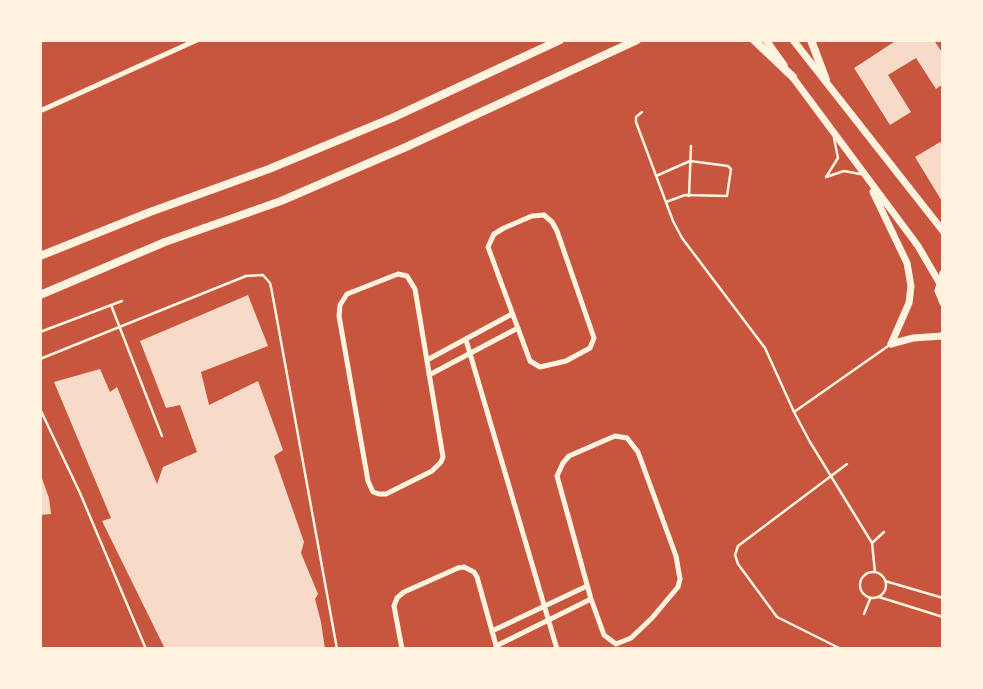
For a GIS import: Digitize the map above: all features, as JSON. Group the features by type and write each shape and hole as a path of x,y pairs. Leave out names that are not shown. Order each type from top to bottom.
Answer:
{"main road":[{"path":"40,256 318,149 392,118 560,40"},
{"path":"40,295 165,242 281,201 407,147 637,40"},
{"path":"622,48 644,40"},
{"path":"754,40 793,77"},
{"path":"811,40 825,80"}],"street":[{"path":"40,111 197,40"},
{"path":"766,40 918,246 939,282"},
{"path":"793,40 943,231"},
{"path":"866,176 907,263 911,285 909,303 891,344"},
{"path":"925,208 943,225"},
{"path":"544,215 557,231 593,331 594,342 590,348 566,361 540,367 530,361 518,328 489,252 491,239 494,234 522,219 544,215"},
{"path":"943,273 938,291 943,303"},
{"path":"393,275 407,276 415,289 429,375 442,462 432,471 379,495 373,492 368,481 340,316 343,298 393,275"},
{"path":"427,360 512,314"},
{"path":"429,375 518,328"},
{"path":"891,344 914,338 943,337"},
{"path":"466,340 557,649"},
{"path":"621,436 632,443 638,452 676,556 680,579 678,587 652,618 622,643 610,642 604,635 591,599 557,476 569,456 603,439 621,436"},
{"path":"402,649 394,606 397,598 458,568 469,568 477,577 496,647 591,599"},
{"path":"492,631 587,586"}],"lane":[{"path":"642,112 636,117 636,122 682,238 765,348 794,412 872,543 874,572"},
{"path":"833,133 838,158 827,177 844,171 866,176"},
{"path":"690,196 691,146"},
{"path":"656,176 690,162 728,166 731,169 727,196 679,196 666,202"},
{"path":"40,359 246,276 263,275 270,283 337,649"},
{"path":"40,332 122,301"},
{"path":"111,305 162,436"},
{"path":"794,412 891,344"},
{"path":"40,409 80,493 146,649"},
{"path":"841,649 777,617 738,564 735,555 738,546 847,464"},
{"path":"872,543 884,532"},
{"path":"874,572 885,580 943,598"},
{"path":"874,572 866,574 860,581 860,590 870,598 879,597 943,617"},
{"path":"879,597 885,590 885,580"},
{"path":"864,614 870,598"}],"building":[{"path":"897,40 934,40 943,54 943,84 936,89 916,58 888,75 911,112 890,125 854,68"},
{"path":"940,142 943,146 943,203 915,157"},
{"path":"248,295 268,346 201,372 209,405 258,381 283,450 274,456 304,542 301,553 318,594 315,599 325,649 165,649 102,521 111,518 54,382 100,369 110,392 117,387 157,484 163,467 197,452 180,405 166,408 140,341"},
{"path":"40,473 49,498 51,514 40,515"}]}
